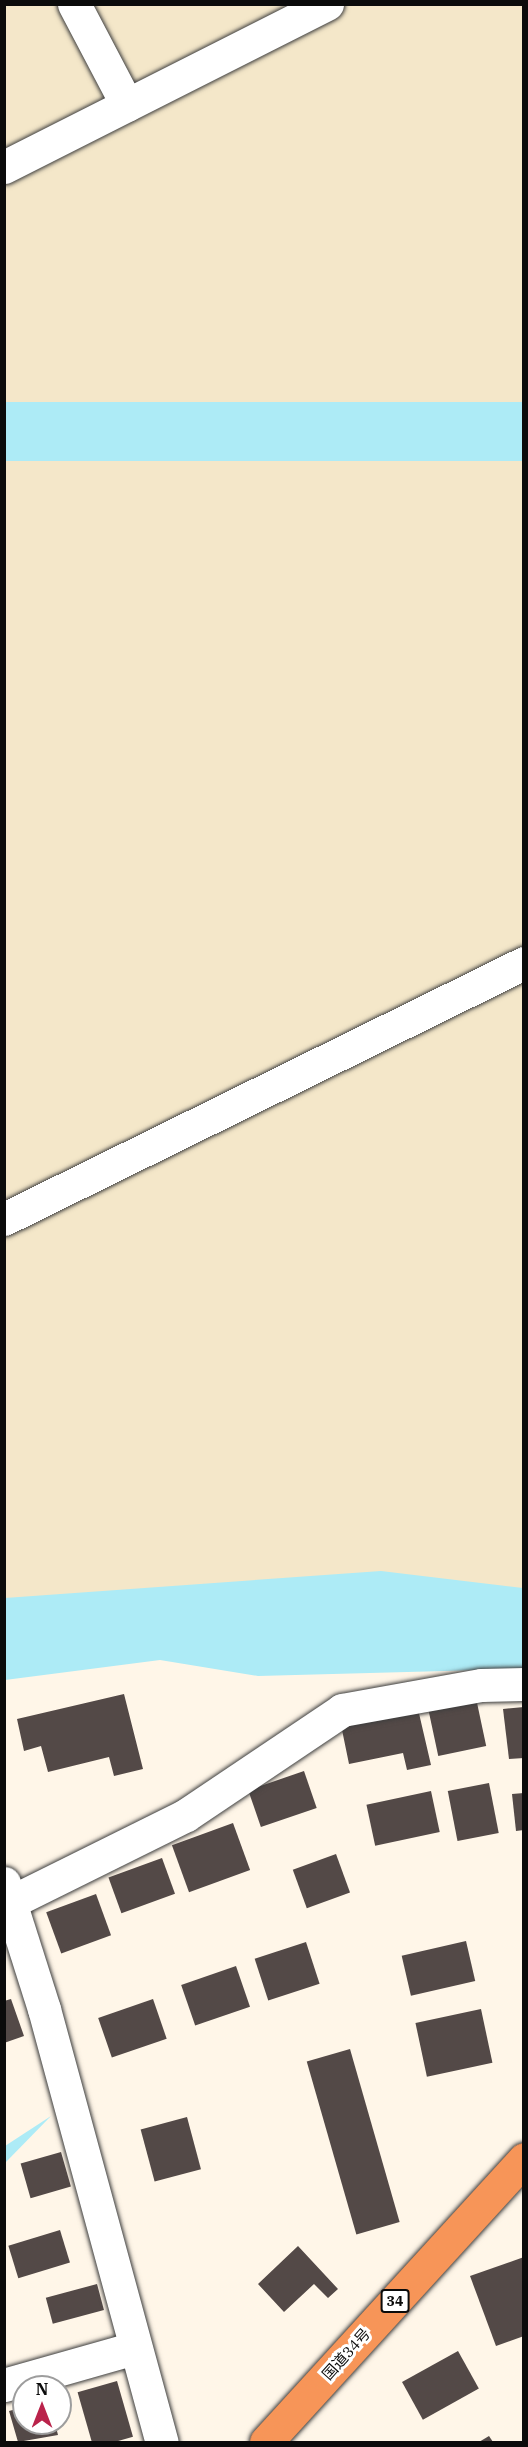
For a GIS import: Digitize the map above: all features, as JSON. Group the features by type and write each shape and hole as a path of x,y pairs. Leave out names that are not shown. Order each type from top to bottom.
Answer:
{"highway":[{"name":"国道34号","path":"266,2442 524,2159"}],"street":[{"path":"74,4 127,105"},
{"path":"4,167 327,4"},
{"path":"4,1219 524,963"},
{"path":"162,2442 45,2009 8,1893 186,1815 342,1710 481,1685 524,1684"},
{"path":"4,2385 135,2348"}],"shaded area":[{"path":"5,5 523,5 523,1652 5,1652"}],"water":[{"path":"4,402 523,402 523,461 4,461"},
{"path":"381,1571 523,1588 523,1669 258,1676 160,1660 5,1680 5,1598"},
{"path":"51,2116 5,2163 5,2146"}],"building":[{"path":"124,1694 143,1769 114,1776 109,1757 48,1772 41,1746 24,1751 17,1719"},
{"path":"476,1698 486,1746 438,1756 428,1708"},
{"path":"524,1707 524,1758 509,1759 503,1709"},
{"path":"418,1709 431,1765 407,1770 403,1753 349,1764 341,1725"},
{"path":"304,1771 317,1808 261,1827 248,1790"},
{"path":"489,1783 499,1833 458,1841 448,1791"},
{"path":"431,1791 440,1832 375,1846 366,1805"},
{"path":"524,1793 524,1830 516,1831 512,1794"},
{"path":"233,1823 250,1870 189,1892 172,1845"},
{"path":"336,1854 350,1893 307,1908 293,1870"},
{"path":"162,1858 175,1894 121,1913 108,1877"},
{"path":"96,1894 111,1935 61,1953 46,1912"},
{"path":"466,1941 475,1981 411,1996 402,1956"},
{"path":"306,1942 320,1984 268,2001 255,1959"},
{"path":"236,1966 250,2007 195,2026 181,1985"},
{"path":"11,1999 24,2036 4,2043 4,2001"},
{"path":"153,1999 167,2039 112,2058 98,2018"},
{"path":"481,2009 492,2063 427,2077 415,2023"},
{"path":"350,2049 400,2222 356,2234 307,2061"},
{"path":"187,2117 201,2169 155,2182 141,2129"},
{"path":"61,2152 71,2187 31,2198 21,2164"},
{"path":"60,2230 70,2263 18,2278 8,2246"},
{"path":"298,2246 338,2289 328,2298 314,2284 284,2312 258,2284"},
{"path":"524,2257 524,2336 496,2346 470,2276"},
{"path":"97,2284 104,2310 53,2324 46,2298"},
{"path":"458,2351 479,2389 423,2420 402,2382"},
{"path":"117,2381 133,2437 115,2442 92,2442 78,2392"},
{"path":"16,2435 58,2435 18,2442"},
{"path":"489,2436 493,2442 479,2442"}]}
